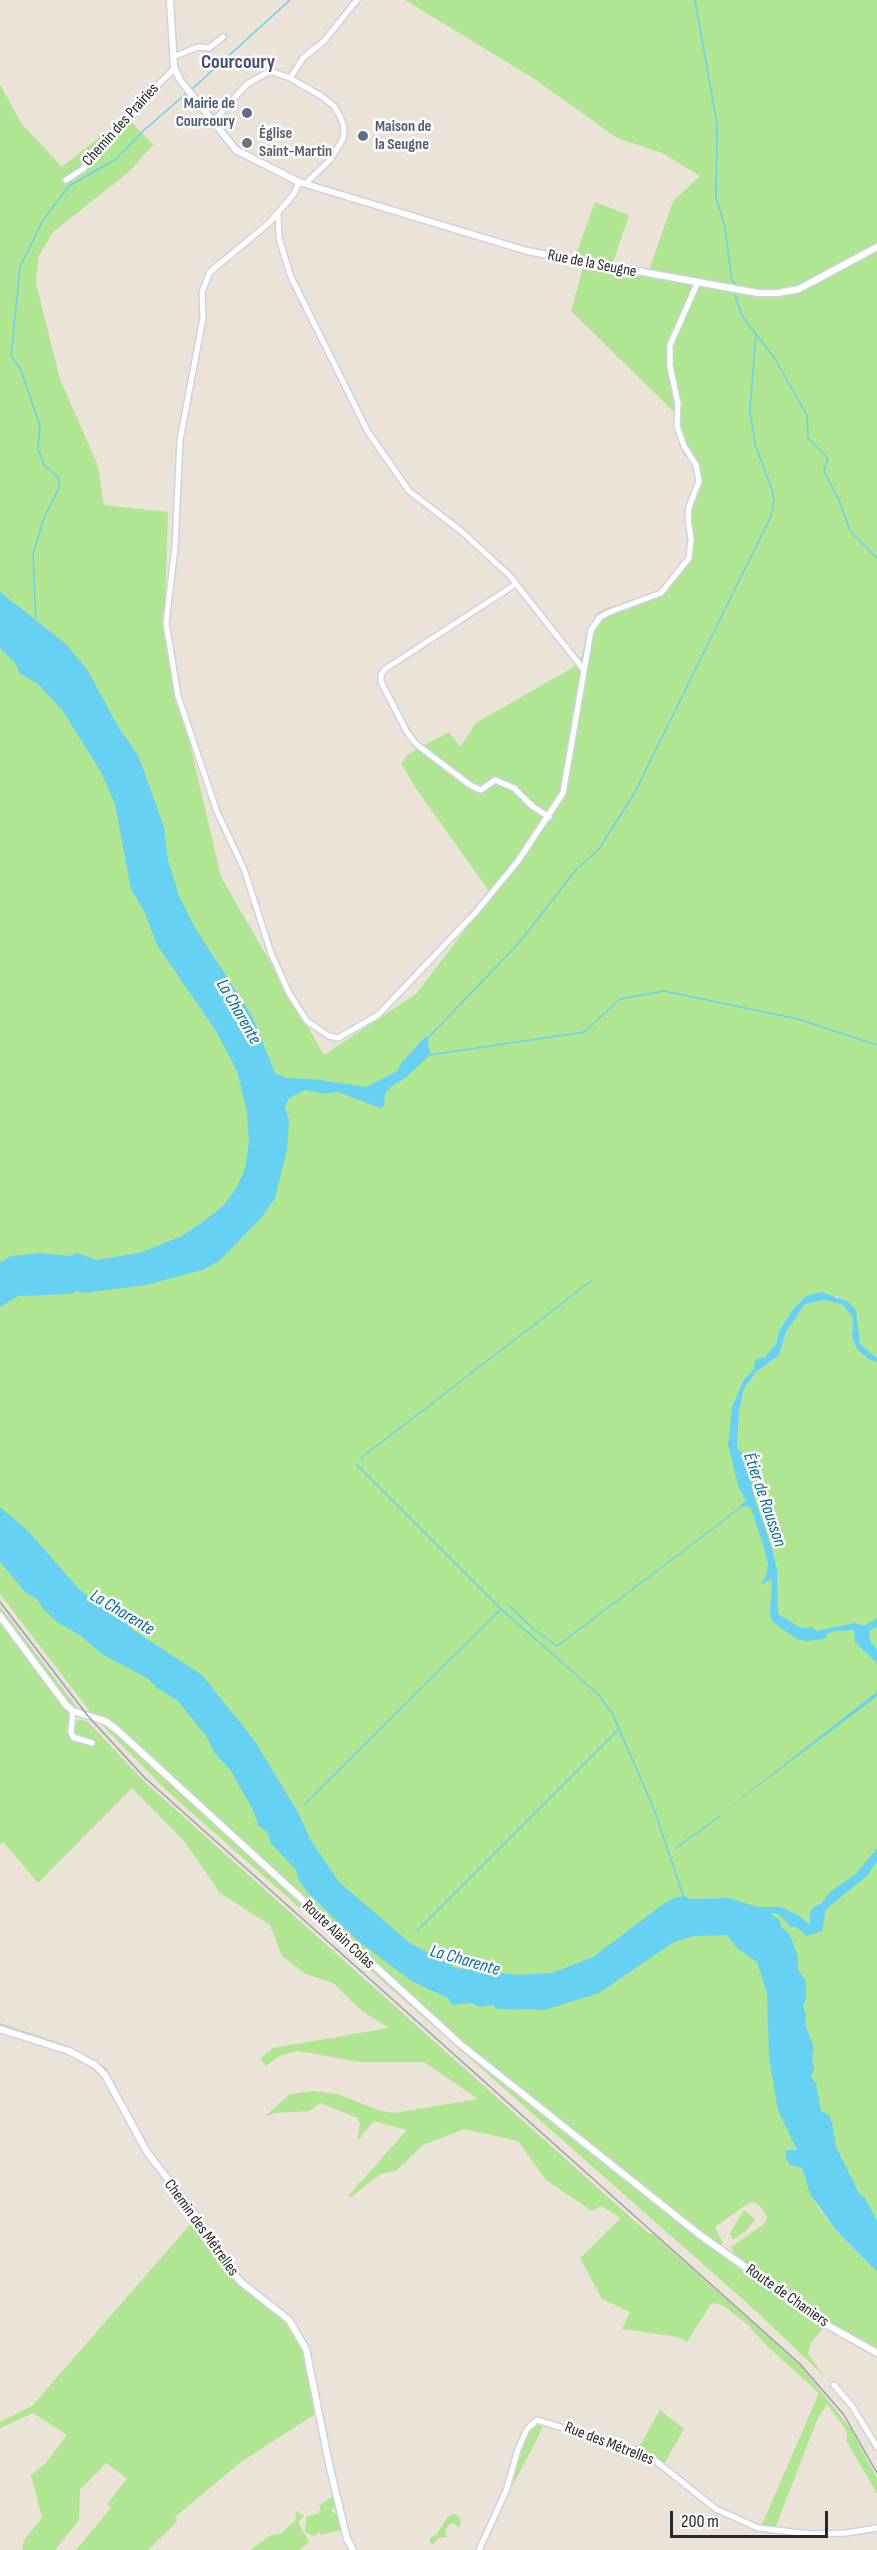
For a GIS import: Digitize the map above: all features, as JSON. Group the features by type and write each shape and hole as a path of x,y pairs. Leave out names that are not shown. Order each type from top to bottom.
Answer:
{"street":[{"path":"170,0 174,69 189,92 215,120 236,150 302,183"},
{"path":"290,78 303,58 324,41 357,0"},
{"path":"173,57 198,47 209,48 223,37"},
{"name":"Chemin des Prairies","path":"66,180 83,169 126,116 174,69"},
{"path":"215,120 246,84 270,71 290,78 334,106 344,127 343,139 330,160 302,183 278,213 242,248 210,272 202,292 203,318 180,440 175,547 166,623 178,696 217,812 244,869 271,953 289,993 307,1021 329,1036 338,1038 378,1015 475,913 518,861 563,793 591,630 600,617 661,593 676,578 689,558 691,539 689,507 699,481 696,465 684,446 677,426 678,404 670,366 670,345 697,284"},
{"name":"Rue de la Seugne","path":"302,183 527,251 738,291 778,293 812,283 877,247"},
{"path":"278,213 279,238 291,277 368,432 409,491 461,531 516,584 584,670"},
{"path":"516,584 385,669 381,675 381,682 407,732 416,744 470,785 481,790 495,780 549,817"},
{"name":"Route Alain Colas","path":"0,1616 56,1694 73,1711 105,1721 116,1729 418,2008 530,2101 700,2235"},
{"path":"73,1711 70,1732 73,1737 92,1743"},
{"name":"Chemin des Métrelles","path":"0,2029 69,2051 95,2066 105,2075 147,2152 194,2213 229,2269 241,2282 289,2320 306,2349 329,2464 347,2539 353,2550"},
{"name":"Route de Chaniers","path":"700,2235 820,2320 877,2353"},
{"path":"834,2385 877,2447"},
{"name":"Rue des Métrelles","path":"479,2550 506,2491 518,2448 527,2428 537,2420 616,2444 652,2458 716,2509 758,2528 810,2534 877,2528"}],"green space":[{"path":"405,0 877,0 877,1360 862,1350 856,1325 859,1318 837,1296 799,1305 793,1309 779,1331 776,1344 768,1357 744,1379 735,1400 737,1448 739,1412 744,1389 756,1372 779,1355 786,1332 805,1304 825,1300 843,1305 853,1318 852,1336 868,1359 877,1362 877,2227 823,2137 760,1915 808,2186 819,2209 835,2229 877,2272 877,2350 813,2311 737,2258 731,2247 764,2224 767,2217 759,2205 753,2202 746,2205 715,2227 723,2243 720,2245 612,2164 622,2178 752,2277 825,2327 811,2342 808,2354 824,2376 756,2311 165,1789 100,1723 112,1729 447,2038 578,2144 602,2157 601,2153 521,2089 518,2089 513,2082 492,2068 483,2057 478,2057 474,2050 435,2018 116,1725 92,1714 0,1594 0,84 21,123 62,167 126,116 153,145 130,171 53,232 38,257 36,283 60,379 98,466 104,505 168,512 164,632 221,877 324,1055 416,994 474,918 489,891 413,784 401,763 409,754 449,732 460,747 476,723 572,668 582,656 587,630 597,614 606,608 637,600 664,588 686,559 689,543 686,518 696,479 693,466 677,431 675,413 571,311 585,261 575,257 595,202 629,215 612,265 649,271 673,201 700,176 662,153 617,138 533,78"},
{"path":"0,1606 80,1711 70,1705 59,1692 0,1611"},
{"path":"0,1621 69,1714 69,1723 87,1721 148,1785 648,2233 653,2234 800,2365 851,2429 877,2478 877,2494 847,2442 847,2431 827,2404 817,2420 774,2531 760,2529 819,2393 767,2346 748,2325 724,2306 715,2303 711,2304 687,2342 678,2337 622,2329 630,2312 602,2299 580,2258 621,2218 601,2206 592,2211 546,2180 518,2141 464,2129 423,2145 396,2171 380,2174 351,2197 348,2196 407,2130 374,2121 357,2141 360,2125 358,2118 320,2103 310,2111 275,2113 264,2117 290,2094 314,2091 337,2094 381,2111 394,2113 478,2099 424,2062 360,2062 298,2051 279,2056 266,2066 260,2059 273,2048 389,2028 363,2012 333,1983 306,1974 282,1956 270,1925 220,1893 184,1841 132,1788 38,1883 4,1843 0,1845"},
{"path":"0,2023 60,2043 90,2057 106,2068 118,2090 106,2073 83,2055 46,2040 0,2026"},
{"path":"744,2210 755,2219 747,2230 733,2240 730,2233"},
{"path":"195,2219 231,2275 286,2321 293,2331 305,2356 317,2413 241,2462 175,2517 177,2522 148,2550 76,2550 111,2508 107,2505 127,2478 106,2463 80,2490 79,2520 55,2550 22,2550 24,2540 42,2518 31,2475 46,2463 67,2435 33,2413 0,2428 0,2422 32,2406"},
{"path":"660,2410 684,2429 663,2466 634,2447 641,2444"},
{"path":"544,2424 511,2488 526,2435 535,2426"},
{"path":"332,2497 335,2498 336,2505 331,2511 340,2516 340,2530 321,2535 319,2532 315,2536 305,2532 306,2517 319,2513 321,2504"},
{"path":"296,2511 304,2516 298,2522 309,2542 299,2550 250,2550 271,2535 280,2534 295,2521"},
{"path":"453,2513 460,2518 461,2525 458,2527 453,2523 445,2531 447,2537 439,2538 433,2544 430,2543 430,2538 437,2534 446,2519"}],"water":[{"name":"La Charente","path":"0,592 66,644 88,671 120,730 138,755 164,827 168,860 179,896 194,926 252,1016 275,1073 285,1078 312,1079 367,1087 397,1071 402,1062 427,1035 430,1055 405,1078 393,1085 385,1094 384,1106 380,1108 338,1092 324,1094 305,1090 289,1098 285,1107 289,1120 287,1150 275,1198 263,1216 218,1262 202,1270 146,1285 84,1293 75,1291 72,1294 18,1296 0,1307 0,1263 11,1256 40,1253 71,1256 77,1253 97,1260 139,1253 182,1236 224,1205 238,1185 245,1168 249,1142 247,1112 237,1071 216,1031 157,945 145,913 131,889 115,804 102,774 63,711 37,683 20,674 15,663 0,648"},
{"path":"822,1292 848,1302 856,1310 860,1344 877,1358 877,1362 868,1359 857,1349 852,1336 853,1318 843,1305 825,1300 805,1304 786,1332 779,1355 756,1372 744,1389 739,1412 737,1448 749,1460 753,1494 777,1569 778,1614 801,1628 812,1627 816,1631 855,1623 864,1626 877,1618 877,1627 870,1630 869,1639 877,1650 877,1663 855,1642 854,1630 835,1631 827,1634 825,1639 807,1641 796,1639 772,1621 770,1613 772,1579 760,1585 766,1576 768,1565 764,1547 750,1506 739,1507 746,1500 739,1488 728,1445 732,1407 744,1379 754,1369 755,1360 765,1357 776,1344 779,1331 793,1309 806,1296"},
{"path":"0,1507 28,1531 79,1589 95,1603 129,1623 133,1630 202,1675 254,1740 298,1812 310,1839 339,1882 410,1943 456,1968 519,1975 552,1973 593,1957 662,1905 674,1898 685,1896 689,1899 728,1898 758,1907 780,1907 798,1915 810,1925 810,1912 815,1906 821,1904 830,1892 856,1874 877,1848 877,1861 868,1875 826,1909 822,1931 806,1936 797,1927 791,1927 782,1917 775,1913 770,1914 780,1920 780,1925 790,1935 798,1957 798,1970 806,1981 806,1999 803,2006 806,2015 805,2024 814,2048 812,2057 814,2068 811,2077 816,2083 821,2111 829,2115 832,2123 836,2147 860,2195 865,2198 877,2221 877,2272 835,2229 810,2194 802,2168 790,2165 785,2156 787,2150 797,2150 778,2110 769,2058 767,1993 757,1962 737,1948 727,1935 694,1936 674,1942 599,1993 545,2010 497,2009 493,2005 480,2007 471,2003 452,2005 448,1998 413,1982 358,1941 308,1893 298,1879 296,1870 271,1843 267,1832 258,1825 254,1812 231,1771 214,1752 206,1736 178,1701 157,1688 147,1678 103,1655 81,1636 57,1622 42,1608 38,1600 25,1592 0,1562"},
{"path":"877,1692 877,1696 718,1816"}],"waterway":[{"path":"191,90 290,0"},
{"path":"695,0 717,124 716,198 724,223 732,280 736,285"},
{"path":"36,619 33,554 44,518 60,486 58,477 44,465 38,449 40,426 21,370 11,356 20,267 43,220 69,186 116,159 143,131 187,93"},
{"path":"735,295 742,316 775,359 807,415 808,438 828,458 824,471 839,500 850,531 877,558"},
{"path":"428,1038 518,944 576,870 599,849 635,792 771,516 774,501 772,490 755,444 750,411 756,333"},
{"path":"430,1055 584,1032 620,999 664,991 798,1019 877,1045"},
{"path":"361,1458 591,1281"},
{"path":"356,1464 501,1609 598,1694 612,1713 654,1809 684,1898"},
{"path":"508,1605 536,1631 557,1646 740,1508"},
{"path":"305,1804 501,1609"},
{"path":"417,1931 619,1729"},
{"path":"676,1848 720,1816"}],"railway":[{"path":"0,1602 88,1716 144,1777 800,2364 844,2415 877,2473"}],"place":[{"name":"Mairie de Courcoury","path":"247,113"},
{"name":"Maison de la Seugne","path":"363,136"},
{"name":"Église Saint-Martin","path":"247,143"}],"district":[{"name":"Courcoury","path":"238,63"}],"water label":[{"name":"Étier de Rousson","path":"764,1500"}]}
